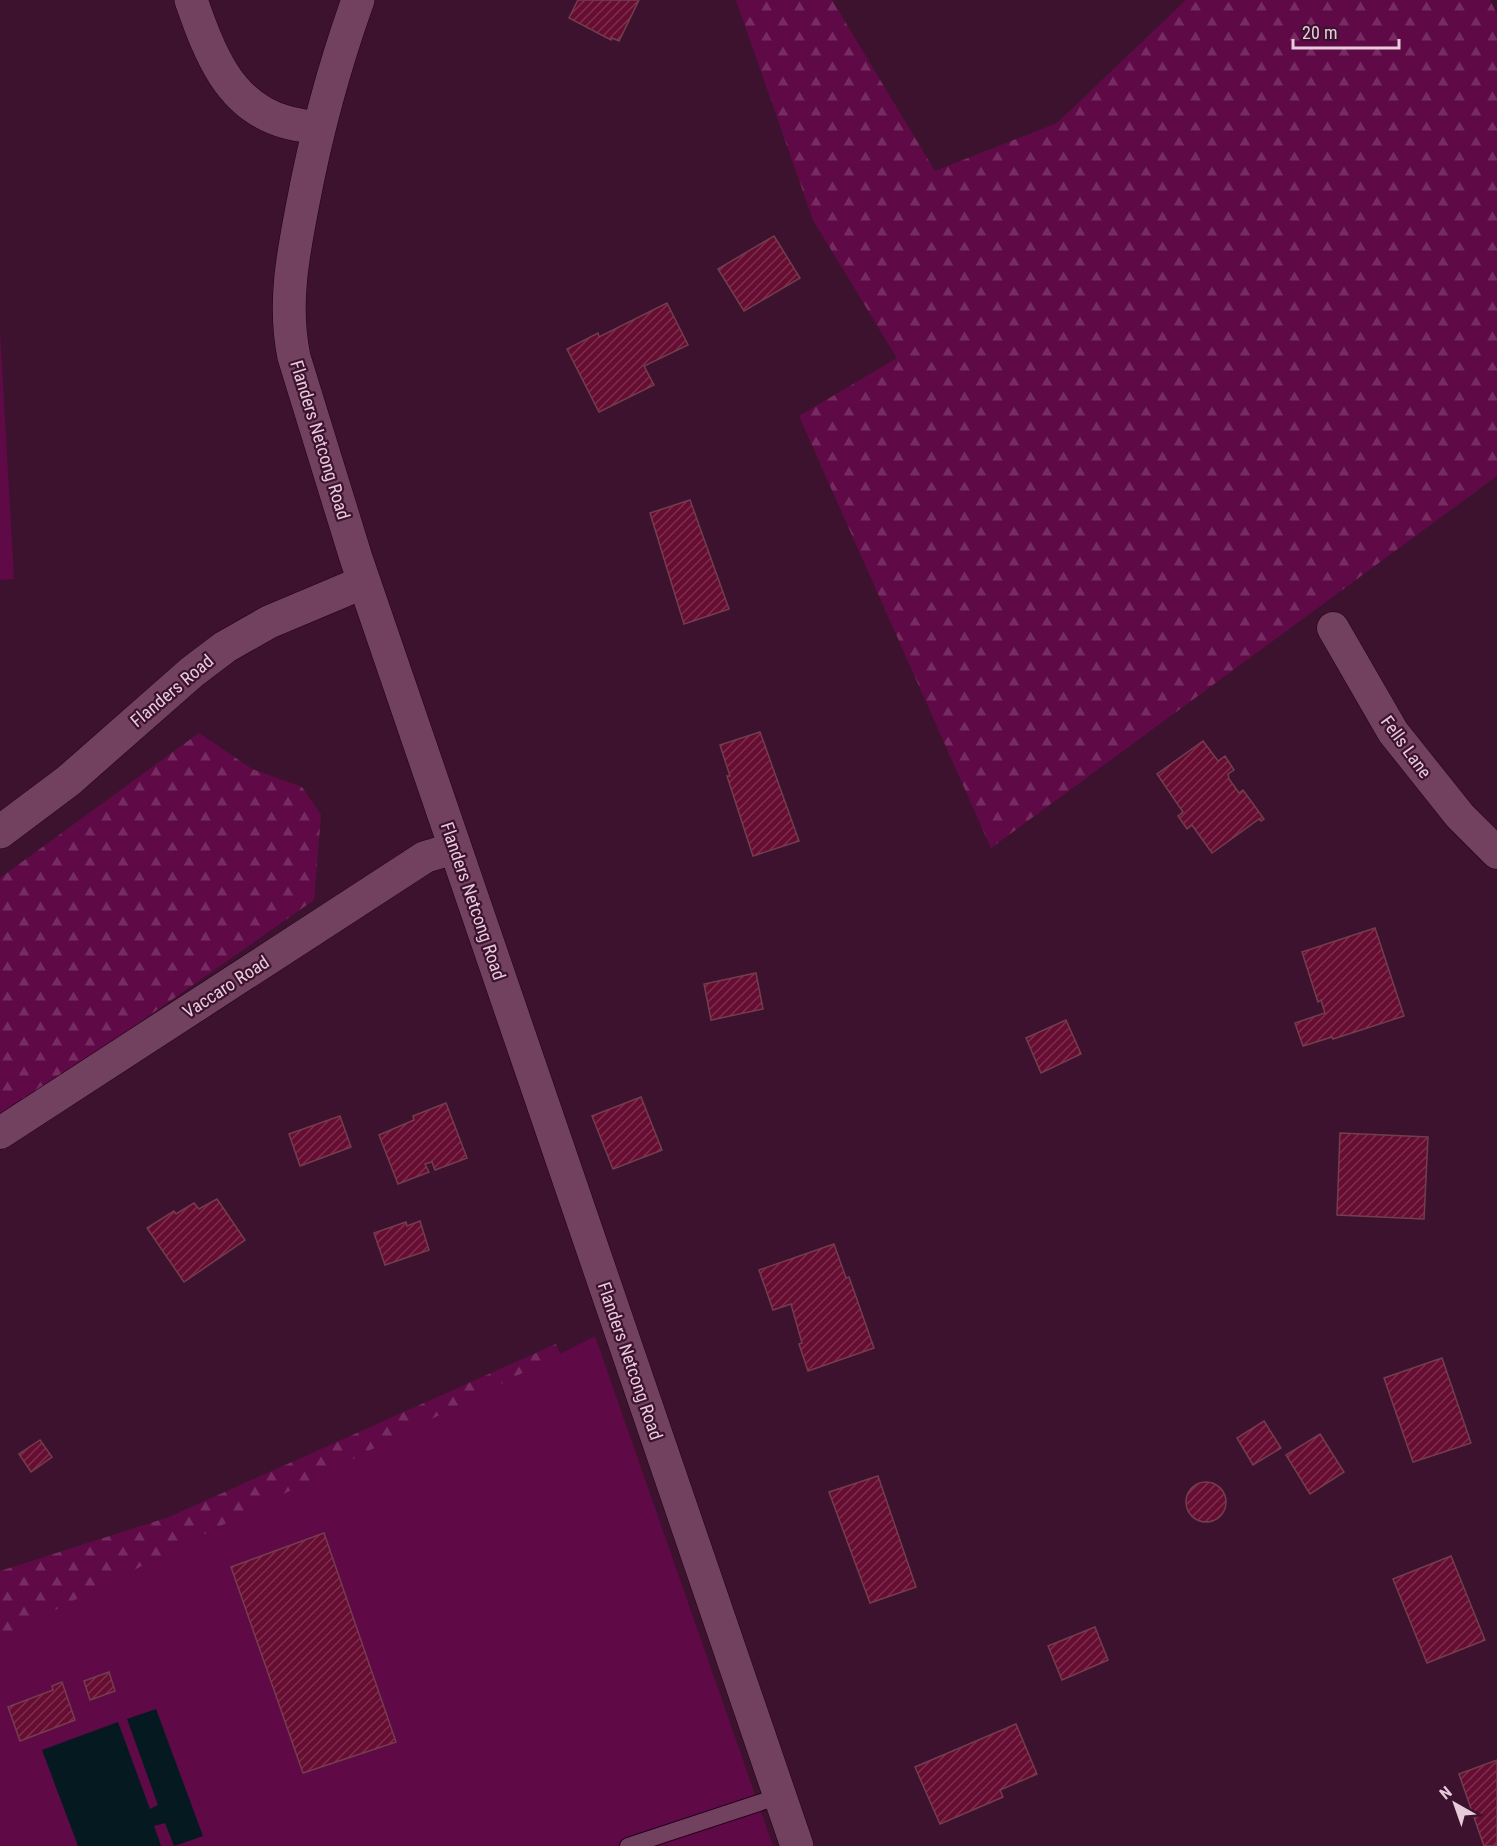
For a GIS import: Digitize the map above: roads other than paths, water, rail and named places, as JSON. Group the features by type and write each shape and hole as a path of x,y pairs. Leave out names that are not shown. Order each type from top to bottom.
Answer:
{"main road":[{"path":"191,0 213,59 238,94 285,122 318,129"},
{"name":"Flanders Netcong Road","path":"358,0 318,129 290,276 290,337 315,430 364,582 797,1846"},
{"name":"Flanders Road","path":"0,832 68,781 192,672 225,647 278,618 364,582"}],"street":[{"name":"Fells Lane","path":"1333,628 1393,732 1453,808 1497,853"},
{"name":"Vaccaro Road","path":"0,1133 425,857 455,848"}],"lane":[{"path":"628,1846 780,1796"}],"water":[{"path":"156,1709 203,1836 174,1846 165,1823 154,1826 161,1846 78,1846 42,1750 118,1722 150,1809 158,1805 127,1719"}]}
